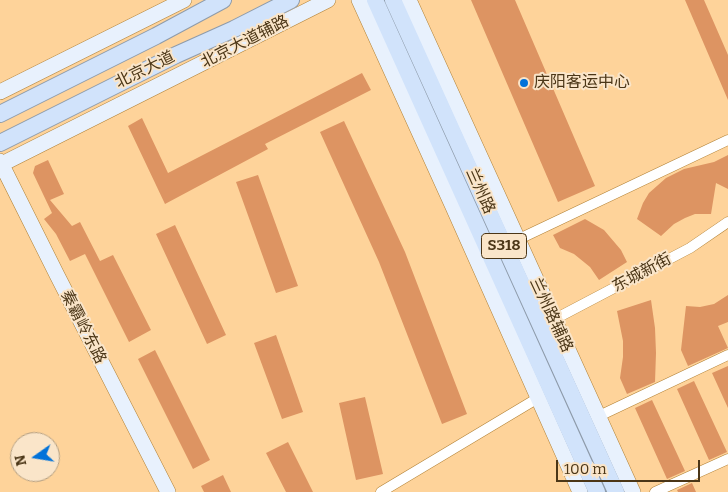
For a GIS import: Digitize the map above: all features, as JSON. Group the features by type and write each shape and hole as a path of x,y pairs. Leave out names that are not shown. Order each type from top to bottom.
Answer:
{"main road":[{"name":"北京大道","path":"0,114 156,36 223,0"},
{"name":"北京大道","path":"0,143 291,0"},
{"name":"兰州路","path":"375,0 597,492"},
{"name":"兰州路","path":"393,0 616,492"}],"street":[{"path":"0,92 184,0"},
{"name":"北京大道辅路","path":"1,163 328,0"},
{"path":"359,0 580,492"},
{"name":"兰州路辅路","path":"409,0 553,320 633,492"},
{"path":"517,240 728,140"},
{"name":"秦霸岭东路","path":"1,163 168,492"},
{"name":"秦霸岭东路","path":"0,184 157,492"},
{"name":"东城新街","path":"553,320 690,248 728,222"},
{"path":"599,416 728,355"},
{"path":"381,492 538,398"},
{"path":"655,492 728,459"}],"building":[{"path":"471,0 515,0 595,186 558,202"},
{"path":"685,0 704,0 728,55 728,100"},
{"path":"362,73 371,90 265,144 268,149 165,204 128,126 142,118 168,173"},
{"path":"344,121 405,252 467,414 442,424 379,262 320,132"},
{"path":"728,155 728,189 716,183 711,214 695,214 685,218 674,224 661,236 637,219 649,193 666,178 684,169 714,162"},
{"path":"48,160 64,194 50,200 72,226 80,222 100,261 113,255 151,330 129,342 85,254 70,261 56,234 44,219 52,213 33,173 35,166"},
{"path":"258,175 298,286 276,293 236,182"},
{"path":"585,219 604,230 621,250 627,262 599,280 590,267 574,254 560,248 553,235"},
{"path":"175,225 226,335 207,344 156,234"},
{"path":"728,295 728,322 718,326 728,348 688,366 681,350 686,306 700,307 714,304"},
{"path":"651,300 655,328 655,382 627,394 620,378 623,341 617,311"},
{"path":"276,335 303,412 282,419 254,343"},
{"path":"155,350 210,460 193,469 138,359"},
{"path":"728,366 728,408 712,373"},
{"path":"694,381 727,452 709,460 677,389"},
{"path":"365,397 383,474 356,480 339,403"},
{"path":"652,400 685,471 667,479 635,408"},
{"path":"288,442 313,492 286,492 266,453"},
{"path":"223,475 231,492 204,492 201,486"},
{"path":"692,483 696,492 678,492 677,490"}],"place":[{"name":"庆阳客运中心","path":"524,83"}]}
